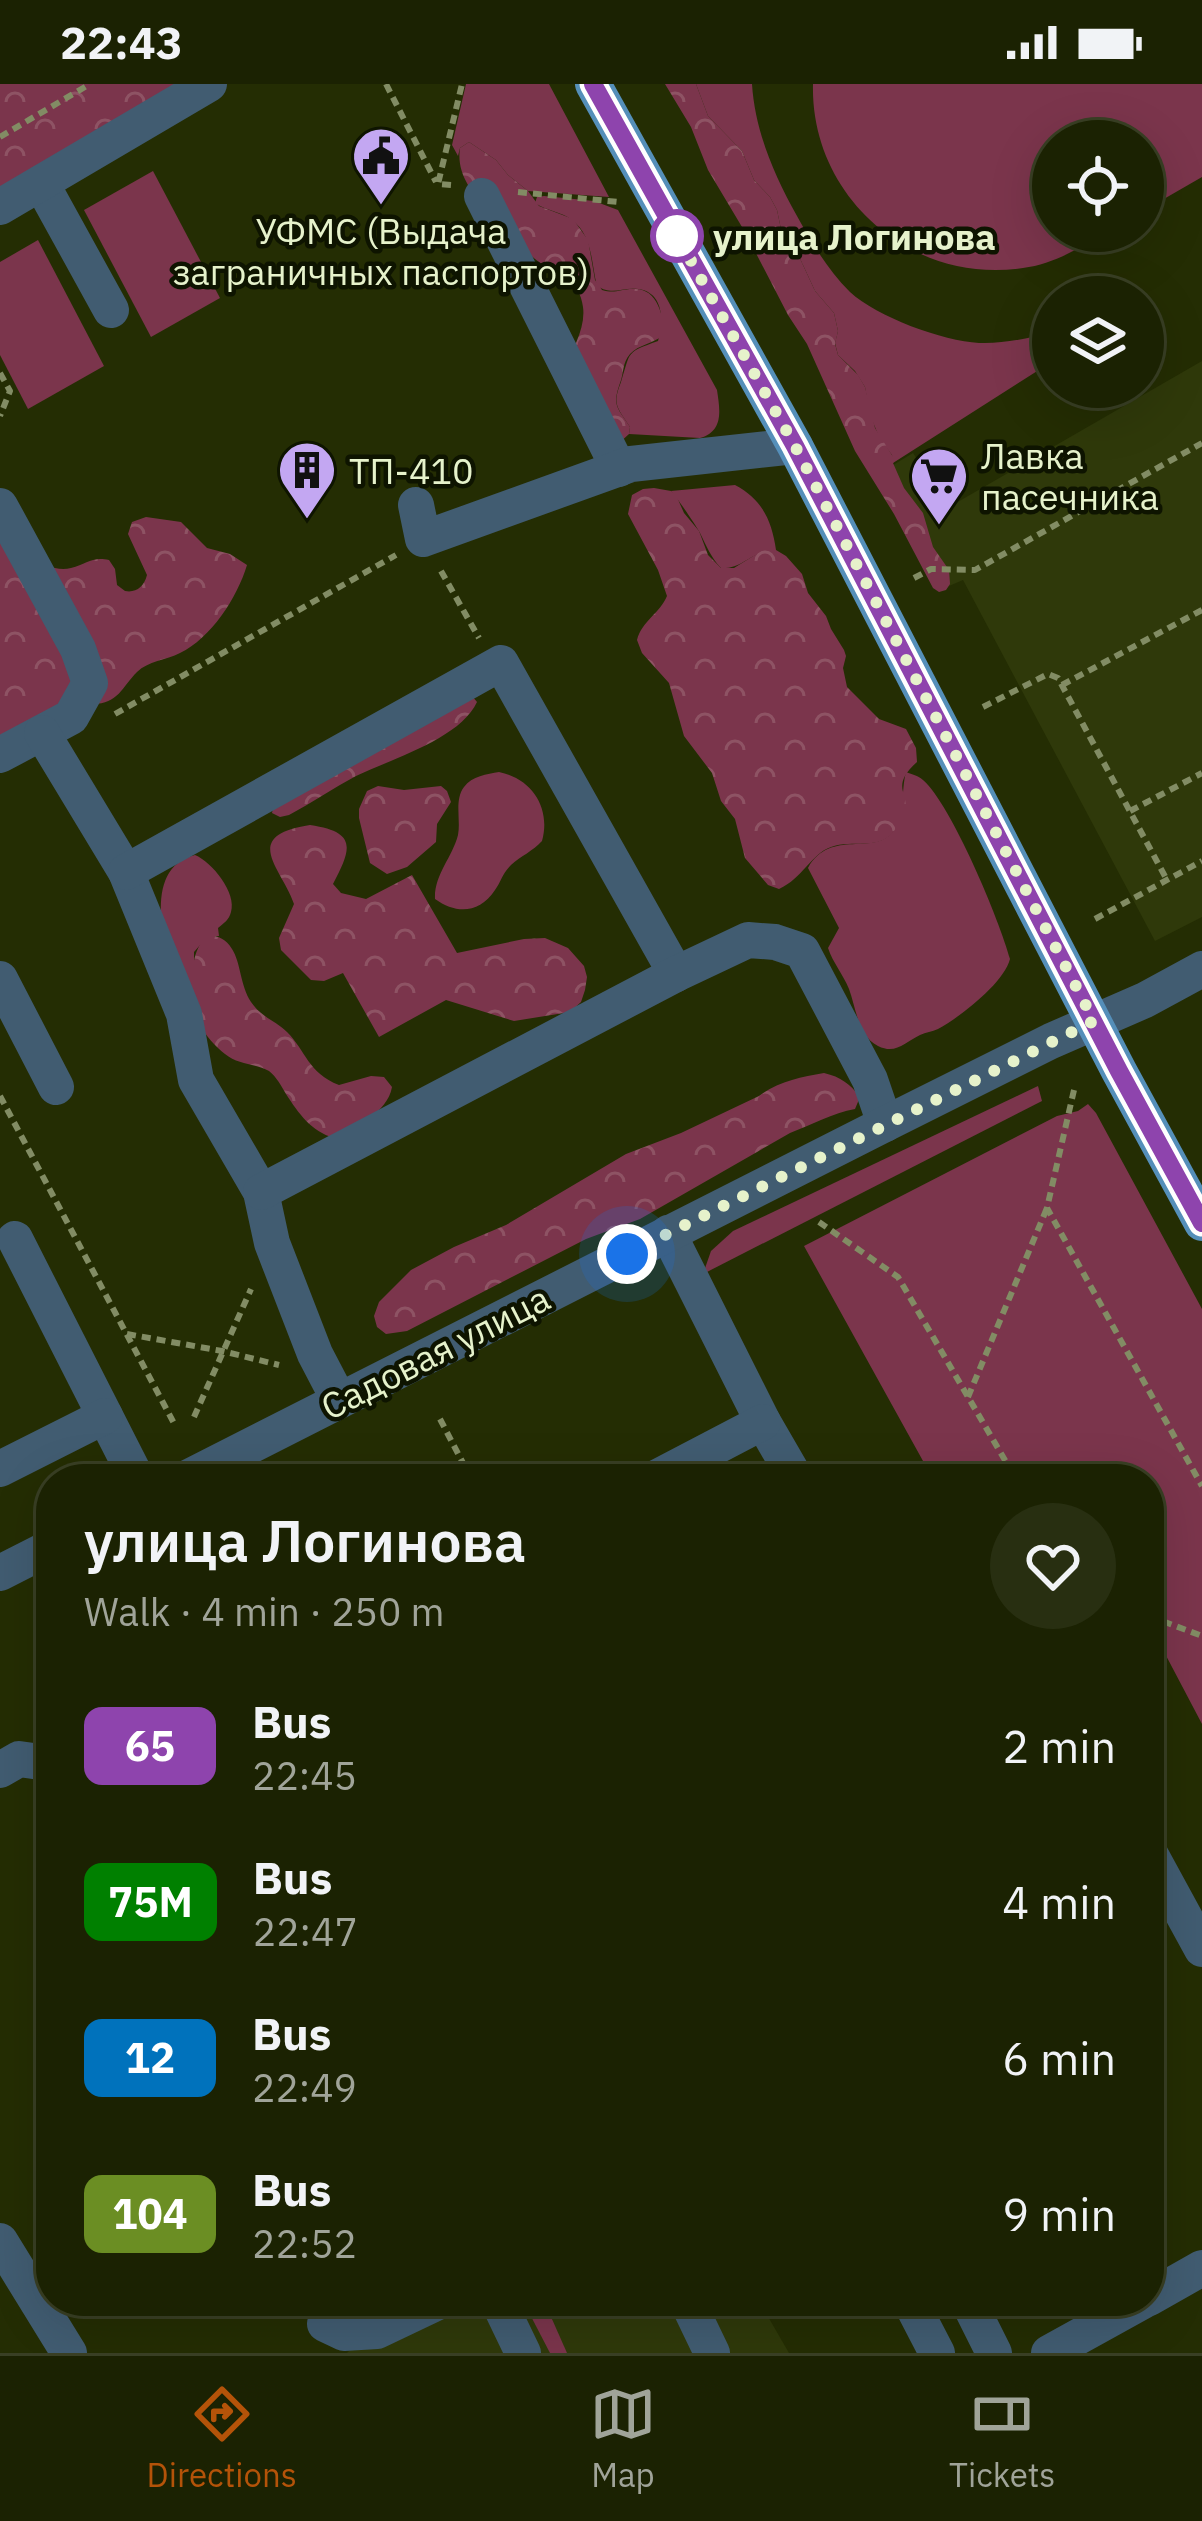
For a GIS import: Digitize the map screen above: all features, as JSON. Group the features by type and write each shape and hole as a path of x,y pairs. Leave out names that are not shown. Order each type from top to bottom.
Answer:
{"main road":[{"path":"593,84 795,446 1202,1223"}],"street":[{"path":"0,207 209,84"},
{"path":"41,183 111,310"},
{"path":"482,196 619,469"},
{"path":"419,522 631,464 795,446"},
{"path":"0,506 78,649 90,683 56,725 0,755"},
{"path":"126,872 501,663 676,974"},
{"path":"56,725 126,872 184,1014 196,1080 261,1192 272,1243 315,1354 339,1400"},
{"path":"261,1192 748,940 802,951 870,1080 885,1124"},
{"name":"Садовая улица","path":"214,1464 1202,969"},
{"path":"0,980 56,1087"},
{"path":"668,1234 787,1464"},
{"path":"16,1239 129,1464"},
{"path":"0,1468 105,1416"},
{"path":"683,1464 763,1422"},
{"path":"0,1573 36,1555"},
{"path":"0,1770 19,1759 36,1761"},
{"path":"1164,1879 1202,1949"},
{"path":"0,2241 36,2299"},
{"path":"1164,2289 1202,2268"},
{"path":"46,2316 69,2353"},
{"path":"317,2326 372,2342 415,2316"},
{"path":"505,2316 523,2353"},
{"path":"694,2316 712,2353"},
{"path":"918,2316 937,2353"},
{"path":"976,2316 994,2353"},
{"path":"1049,2353 1115,2316"}],"path":[{"path":"0,137 90,84"},
{"path":"386,84 438,184 482,196"},
{"path":"0,373 10,391 0,416"},
{"path":"914,578 931,569 975,570 1202,443"},
{"path":"56,725 108,718 419,522 481,640 501,663"},
{"path":"1062,685 1202,610"},
{"path":"983,707 1048,674 1058,678 1167,880"},
{"path":"1130,811 1202,773"},
{"path":"1095,919 1202,861"},
{"path":"968,1397 1047,1208 1074,1090"},
{"path":"0,1096 176,1427"},
{"path":"1047,1208 1202,1486"},
{"path":"819,1222 898,1277 1007,1464"},
{"path":"194,1418 272,1243"},
{"path":"127,1334 288,1368"},
{"path":"440,1419 463,1464"},
{"path":"1164,1622 1202,1636"}],"shaded area":[{"path":"1202,361 1202,917 1155,941 963,580 942,589 880,473 913,453 949,507 1121,408 1164,408 1164,383"},
{"path":"335,2316 768,2316 789,2353 347,2353 351,2349"}],"green space":[{"path":"0,84 187,84 0,192"},
{"path":"466,84 549,84 609,197 528,191 469,142 458,156 452,145"},
{"path":"665,84 696,84 708,116 742,151 754,180 770,197 782,234 797,252 815,291 834,313 838,355 865,387 875,428 895,460 904,488 923,513 933,547 949,570 946,590 933,588 855,451 807,344"},
{"path":"696,84 752,84 761,136 773,169 808,236 850,292 876,310 947,338 998,343 1032,337 1032,374 893,463 870,415 865,387 838,355 834,313 815,291 797,252 782,234 777,210 754,180 742,151 708,116"},
{"path":"813,84 1202,84 1202,177 1164,199 1164,120 1032,120 1032,252 1071,252 1035,266 982,270 943,262 907,247 875,225 849,196 829,163 817,125"},
{"path":"469,142 496,160 539,206 573,219 588,240 595,280 602,290 641,290 658,304 664,335 633,351 624,364 616,402 630,427 618,444 564,370 582,323 578,290 523,248 472,192 459,158 460,148"},
{"path":"153,171 220,298 151,337 84,210"},
{"path":"544,196 594,201 618,210 717,390 719,419 708,435 629,434 630,427 617,406 618,390 631,354 658,341 660,309 647,291 597,286 584,234 568,217 535,203"},
{"path":"38,240 104,366 28,409 0,355 0,262"},
{"path":"735,485 764,512 776,550 721,568 671,491"},
{"path":"654,488 676,495 708,555 721,568 734,568 763,550 786,556 802,574 808,593 844,650 847,687 879,719 906,729 917,762 902,785 903,816 888,837 831,847 779,889 768,885 745,858 735,819 721,801 712,773 684,736 669,683 642,653 637,640 667,596 628,514 632,495"},
{"path":"146,517 181,522 207,548 247,565 230,603 202,638 180,653 141,668 114,698 0,748 0,533 52,567 109,560 117,585 133,591 147,575 128,534 132,522"},
{"path":"472,696 477,702 468,715 440,737 356,776 289,815 272,813 274,804"},
{"path":"499,772 521,781 537,797 544,818 542,841 511,865 482,904 451,907 435,899 435,890 458,835 461,792 475,778"},
{"path":"906,772 923,780 947,813 1010,959 990,989 958,1016 890,1049 871,1041 862,1029 828,948 839,928 808,868 828,849 886,838 900,817"},
{"path":"378,786 404,790 441,786 451,802 437,824 436,842 407,867 387,874 370,863 359,818 367,791"},
{"path":"310,825 343,837 344,861 333,884 341,893 366,899 412,875 457,953 545,938 568,948 587,977 581,1002 570,1012 514,1021 446,1000 379,1037 343,973 324,981 311,980 281,950 279,938 294,904 275,866 271,845 289,830"},
{"path":"195,855 222,879 232,904 229,917 218,928 219,936 208,936 194,952 194,1002 161,903 172,869"},
{"path":"208,935 230,946 251,1002 287,1032 320,1074 339,1085 384,1077 392,1087 377,1112 334,1138 326,1135 301,1115 269,1071 235,1060 214,1044 200,1025 192,990 196,952"},
{"path":"824,1073 856,1092 860,1097 855,1109 790,1133 640,1219 586,1239 407,1331 386,1334 377,1327 374,1316 379,1302 411,1270 506,1225 626,1154 681,1133 782,1083"},
{"path":"1038,1086 1042,1101 703,1274 711,1251 733,1231"},
{"path":"1088,1104 1096,1113 1202,1309 1202,1724 1164,1652 1164,1464 925,1464 804,1246 1057,1116"},
{"path":"531,2316 551,2316 567,2353 550,2353"}],"bus line":[{"name":"65","path":"593,84 795,446 1202,1223"}],"place":[{"name":"УФМС (Выдача заграничных паспортов)","path":"381,207"},
{"name":"улица Логинова","path":"677,236"},
{"name":"ТП-410","path":"307,521"},
{"name":"Лавка пасечника","path":"939,527"}],"route":[{"path":"627,1254 1094,1021 795,446 677,236"}]}
